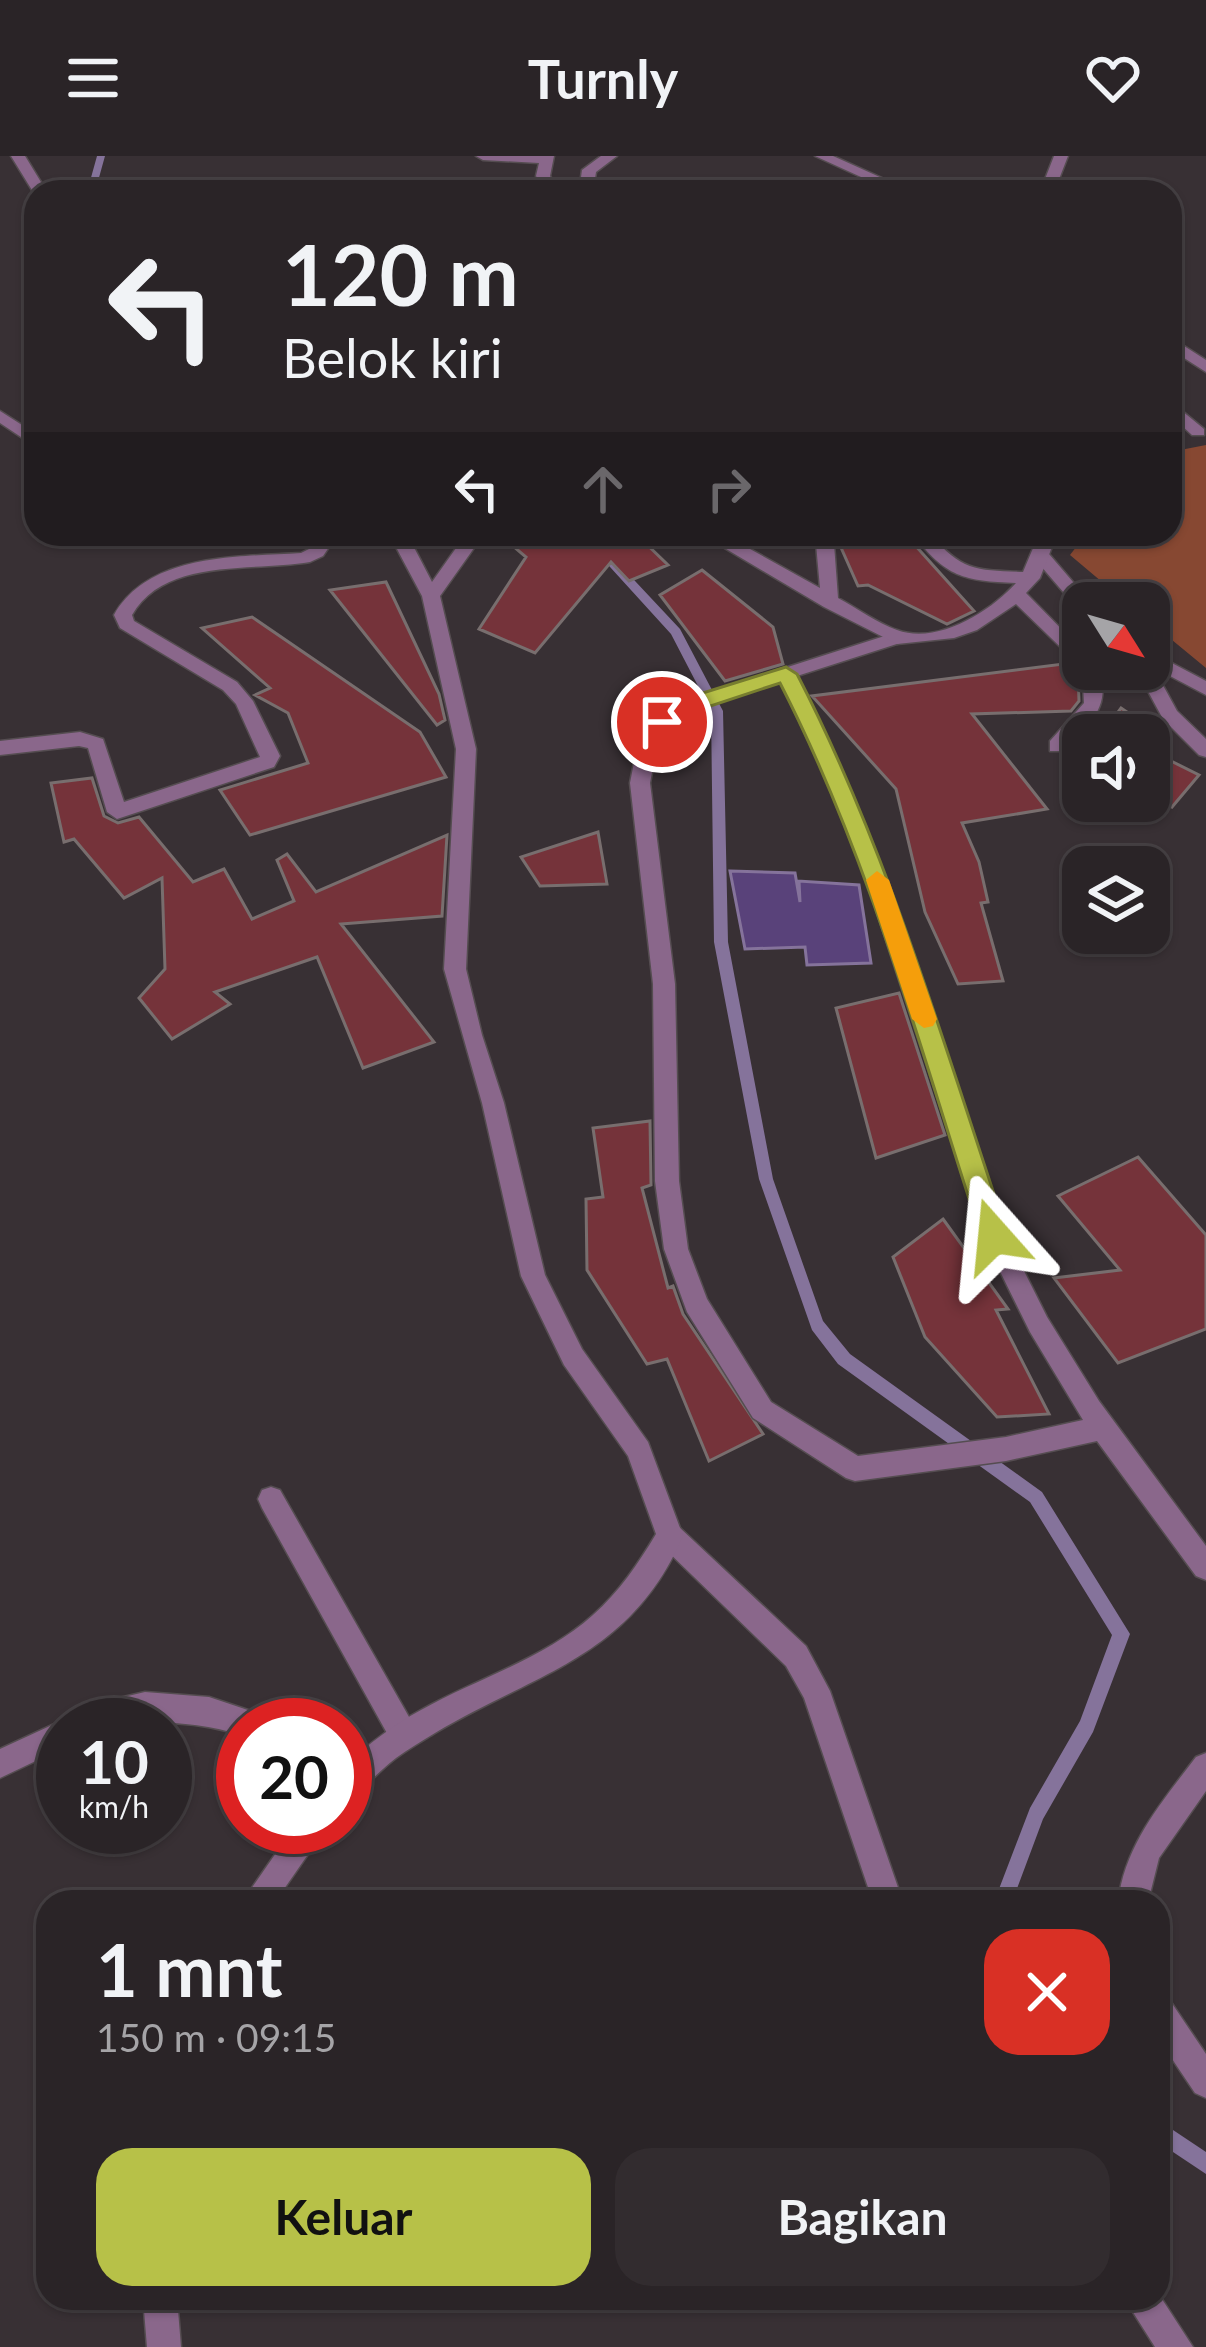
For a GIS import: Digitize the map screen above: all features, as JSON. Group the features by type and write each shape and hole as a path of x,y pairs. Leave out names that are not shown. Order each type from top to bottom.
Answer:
{"street":[{"path":"483,156 546,158"},
{"path":"588,180 589,170 610,156"},
{"path":"822,156 878,180"},
{"path":"0,748 80,739 96,744 113,809 122,812 267,762 270,756 239,695 126,624 123,615 126,604 145,586 214,566 304,558 320,546"},
{"path":"404,546 431,596 466,749 455,968 533,1276 573,1357 639,1450 670,1536 796,1656 816,1691 885,1890"},
{"path":"431,596 467,546"},
{"path":"731,546 898,638"},
{"path":"825,546 830,603"},
{"path":"930,546 943,564 957,572 1030,578"},
{"path":"1045,546 1018,596 960,630 930,640 898,638 685,706 662,722 647,747 640,783 664,984 667,1181 676,1249 696,1304 762,1410 855,1469 1006,1449 1106,1426"},
{"path":"1042,558 1063,582"},
{"path":"1018,596 1062,641"},
{"path":"1170,669 1206,689"},
{"path":"786,674 833,765 873,867 994,1236 1039,1321 1149,1496 1206,1567"},
{"path":"1057,746 1094,710 1098,690"},
{"path":"1156,690 1169,715 1206,750"},
{"path":"271,1499 404,1734"},
{"path":"372,1759 404,1734 575,1651 625,1606 670,1536"},
{"path":"0,1764 36,1746"},
{"path":"1133,1890 1156,1837 1206,1767"},
{"path":"266,1890 292,1854"},
{"path":"1170,2028 1206,2082"},
{"path":"161,2310 164,2347"},
{"path":"1149,2310 1175,2347"}],"shaded area":[{"path":"1206,445 1206,668 1170,638 1170,582 1102,582 1070,555 1077,546 1182,546 1182,450"},
{"path":"730,871 795,873 800,902 799,881 859,885 871,963 807,965 805,947 745,949"}],"building":[{"path":"513,546 648,546 668,565 629,581 611,562 535,653 479,629 526,557"},
{"path":"840,546 916,546 974,611 947,624 868,585 858,586"},
{"path":"702,570 773,627 783,664 725,681 660,595"},
{"path":"386,582 439,694 445,720 437,725 330,590"},
{"path":"252,617 420,732 446,777 250,835 220,790 308,763 288,713 255,695 270,688 202,628"},
{"path":"1062,664 1062,690 1079,690 1079,701 1071,711 972,714 1047,809 962,823 979,862 988,902 981,903 1003,981 958,984 925,912 896,789 812,696"},
{"path":"1170,760 1199,775 1170,806"},
{"path":"92,778 104,816 118,823 139,817 193,882 224,869 252,919 294,901 277,860 287,854 316,892 447,835 442,916 341,924 434,1042 363,1068 317,957 215,992 230,1004 172,1039 139,998 165,969 162,878 124,898 74,839 64,842 51,783"},
{"path":"598,832 607,884 540,886 521,857"},
{"path":"899,993 945,1135 876,1158 836,1008"},
{"path":"650,1121 651,1185 642,1188 668,1288 673,1286 683,1314 763,1434 709,1461 667,1359 647,1364 587,1270 586,1199 603,1197 593,1128"},
{"path":"1138,1157 1206,1235 1206,1329 1118,1363 1054,1278 1120,1270 1058,1196"},
{"path":"943,1219 1008,1309 996,1310 1049,1414 997,1417 925,1337 893,1257"}],"waterway":[{"path":"94,180 101,156"},
{"path":"596,546 676,632 717,711 721,942 766,1179 817,1325 844,1359 1036,1497 1121,1634 1087,1726 1036,1814 1008,1890"},
{"path":"1170,2138 1206,2164"}],"slow traffic":[{"path":"877,880 924,1019"}],"route":[{"path":"662,722 685,706 786,674 833,765 873,867 994,1236"}]}
